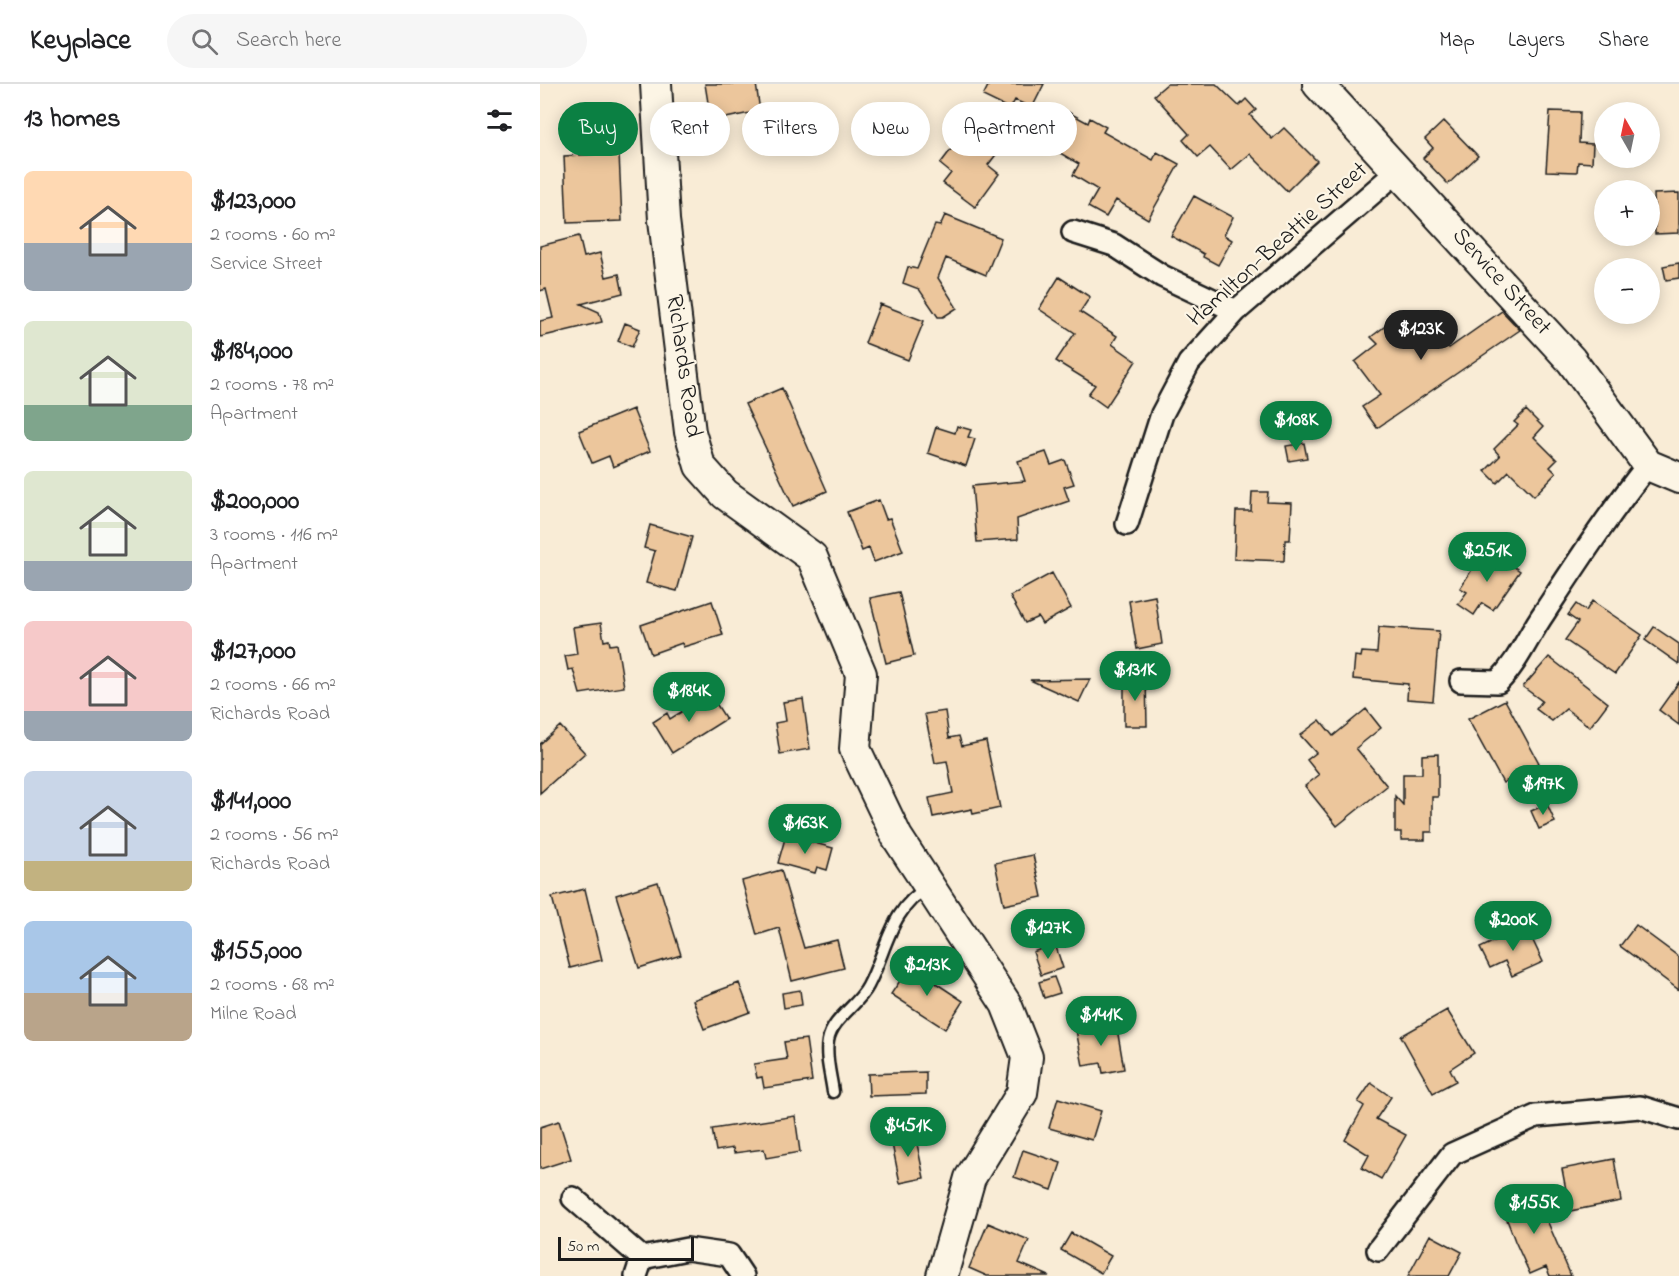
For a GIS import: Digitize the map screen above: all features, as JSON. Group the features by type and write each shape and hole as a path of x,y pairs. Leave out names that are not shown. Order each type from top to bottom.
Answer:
{"street":[{"name":"Richards Road","path":"656,84 664,220 690,432 700,466 724,494 812,557 861,674 855,749 897,837 1005,1004 1027,1057 1022,1093 970,1178 942,1276"},
{"name":"Service Street","path":"1318,84 1572,360 1648,465"},
{"name":"Hamilton-Beattie Street","path":"1127,524 1162,414 1189,363 1236,311 1399,170"},
{"path":"1073,232 1114,245 1162,276 1236,311"},
{"path":"1461,681 1498,682 1510,669 1540,619 1614,508 1648,465 1679,478"},
{"path":"1378,1250 1452,1154 1536,1116 1640,1107 1679,1119"},
{"path":"573,1198 639,1267 687,1249 729,1255 743,1276"}],"lane":[{"path":"833,1092 827,1049 830,1033 867,987 891,928 903,909 912,898 929,886"}],"building":[{"path":"705,84 756,84 759,102 742,102 742,115 730,117 730,102 708,102"},
{"path":"984,84 1044,84 1035,102 1015,100 1014,102 995,102 983,96 988,86"},
{"path":"1167,84 1216,84 1239,106 1246,99 1256,110 1250,115 1272,139 1284,128 1317,161 1287,191 1250,154 1231,170 1210,147 1198,157 1183,140 1189,134 1154,95"},
{"path":"1550,111 1580,112 1579,143 1593,144 1592,163 1578,162 1577,172 1546,171"},
{"path":"1077,117 1088,123 1090,118 1106,127 1103,132 1153,160 1157,152 1179,164 1148,219 1116,200 1106,217 1088,207 1098,190 1073,175 1079,164 1065,156 1077,156"},
{"path":"1444,121 1478,156 1448,184 1423,158 1433,148 1425,139"},
{"path":"564,156 619,156 622,221 567,223"},
{"path":"946,156 995,156 988,165 999,174 975,207 943,183 951,173 940,164"},
{"path":"1679,193 1679,233 1660,234 1660,194"},
{"path":"1194,196 1233,217 1224,235 1232,240 1218,265 1203,257 1204,254 1171,236"},
{"path":"945,215 1001,238 986,275 946,258 938,278 957,308 943,317 938,317 919,289 903,283 908,267 917,269 935,225 940,226"},
{"path":"579,236 584,257 600,253 606,277 619,274 623,293 581,304 599,312 602,322 540,337 540,321 553,318 546,289 540,291 540,246"},
{"path":"1679,263 1679,278 1666,280 1663,266"},
{"path":"1059,277 1090,297 1080,312 1117,336 1112,344 1136,361 1106,407 1088,394 1095,385 1056,361 1075,333 1039,309"},
{"path":"880,304 924,321 908,360 865,343"},
{"path":"1502,311 1520,330 1377,428 1362,407 1380,395 1355,362 1378,344 1371,337 1397,317 1404,326 1421,313 1449,348"},
{"path":"625,323 640,329 632,347 618,341"},
{"path":"782,388 827,491 793,506 745,404"},
{"path":"633,409 650,451 613,467 609,456 592,463 579,431"},
{"path":"1526,410 1543,427 1534,437 1557,460 1550,467 1556,473 1534,496 1509,471 1497,483 1485,471 1500,456 1494,449 1518,425 1514,422"},
{"path":"957,426 971,430 968,437 975,439 966,466 928,453 936,427 955,433"},
{"path":"1304,443 1307,458 1289,461 1286,446"},
{"path":"1046,452 1051,465 1065,460 1074,484 1064,487 1069,501 1017,519 1018,539 977,542 972,486 1025,481 1018,461"},
{"path":"1252,492 1268,492 1267,502 1292,503 1290,540 1285,540 1284,561 1234,559 1236,511 1251,511"},
{"path":"879,500 886,519 890,518 903,551 874,562 869,548 862,551 847,512"},
{"path":"650,525 692,537 677,591 646,583 655,551 644,548"},
{"path":"1492,552 1520,571 1493,610 1482,603 1474,615 1458,604 1467,592 1460,588 1471,571 1468,568 1476,557 1485,563"},
{"path":"1052,573 1071,608 1042,624 1038,617 1025,623 1010,596"},
{"path":"899,592 914,656 886,663 870,598"},
{"path":"1155,596 1162,644 1137,649 1129,601"},
{"path":"712,601 723,635 683,647 682,643 651,654 641,625"},
{"path":"1592,601 1642,635 1615,674 1565,640 1578,622 1568,615 1576,604 1586,611"},
{"path":"601,623 604,641 609,640 610,645 617,644 624,687 580,694 573,669 568,670 565,656 577,654 573,627"},
{"path":"1379,627 1439,631 1433,701 1407,699 1408,684 1353,679 1355,656 1361,657 1362,652 1377,653"},
{"path":"1654,627 1679,644 1679,664 1645,640"},
{"path":"1549,657 1608,703 1590,727 1566,709 1552,721 1536,709 1542,701 1523,687"},
{"path":"1124,678 1146,678 1147,726 1124,726"},
{"path":"1090,679 1079,702 1030,680"},
{"path":"1679,682 1679,725 1659,710"},
{"path":"710,694 726,719 672,753 653,722 667,713 670,719"},
{"path":"803,699 810,749 780,754 775,723 786,721 783,702"},
{"path":"1505,700 1539,763 1503,783 1468,719"},
{"path":"1366,709 1381,728 1356,748 1387,786 1337,826 1305,786 1319,775 1307,760 1316,753 1300,735 1320,720 1333,736"},
{"path":"945,711 949,738 959,736 962,746 986,741 1000,808 973,814 972,809 933,817 929,798 953,793 947,761 935,763 925,714"},
{"path":"560,726 585,753 540,793 540,744"},
{"path":"1438,754 1438,797 1432,797 1432,832 1425,832 1425,840 1401,840 1401,832 1395,832 1395,796 1403,805 1403,774 1422,774 1422,755"},
{"path":"1547,804 1555,822 1539,829 1531,811"},
{"path":"786,835 833,848 827,870 817,867 815,873 778,863"},
{"path":"1033,855 1042,897 1004,905 995,863"},
{"path":"781,870 804,948 837,940 844,968 792,981 779,928 757,935 742,881"},
{"path":"658,882 681,955 639,968 616,895"},
{"path":"585,889 602,960 570,968 552,897"},
{"path":"1636,925 1679,957 1679,990 1620,946"},
{"path":"1526,926 1543,962 1512,976 1505,961 1490,968 1480,948"},
{"path":"1055,944 1063,968 1041,975 1033,952"},
{"path":"910,966 963,1001 945,1029 891,994"},
{"path":"1054,977 1060,993 1044,998 1039,982"},
{"path":"739,983 750,1012 704,1029 693,1000"},
{"path":"800,990 802,1005 784,1008 782,993"},
{"path":"1447,1010 1474,1053 1450,1069 1456,1081 1433,1093 1401,1036"},
{"path":"1116,1023 1124,1069 1103,1073 1101,1063 1083,1066 1076,1030"},
{"path":"806,1039 812,1081 764,1088 762,1077 757,1078 754,1064 787,1059 784,1042"},
{"path":"926,1072 926,1094 869,1096 868,1074"},
{"path":"1371,1083 1391,1097 1376,1119 1406,1135 1381,1179 1362,1168 1369,1155 1345,1140 1364,1106 1358,1102"},
{"path":"1058,1098 1101,1111 1092,1140 1049,1128"},
{"path":"795,1116 800,1152 766,1158 764,1149 734,1153 733,1148 716,1151 712,1129"},
{"path":"559,1121 571,1159 540,1169 540,1127"},
{"path":"915,1134 924,1178 900,1183 891,1139"},
{"path":"1023,1150 1061,1163 1052,1190 1014,1177"},
{"path":"1614,1159 1621,1201 1570,1211 1562,1169"},
{"path":"1534,1190 1571,1276 1550,1276 1546,1267 1530,1274 1515,1241 1501,1204"},
{"path":"988,1223 1029,1240 1019,1263 1049,1276 987,1276 969,1268"},
{"path":"1071,1233 1111,1256 1101,1273 1061,1250"},
{"path":"1430,1235 1462,1252 1449,1276 1408,1276"}]}
